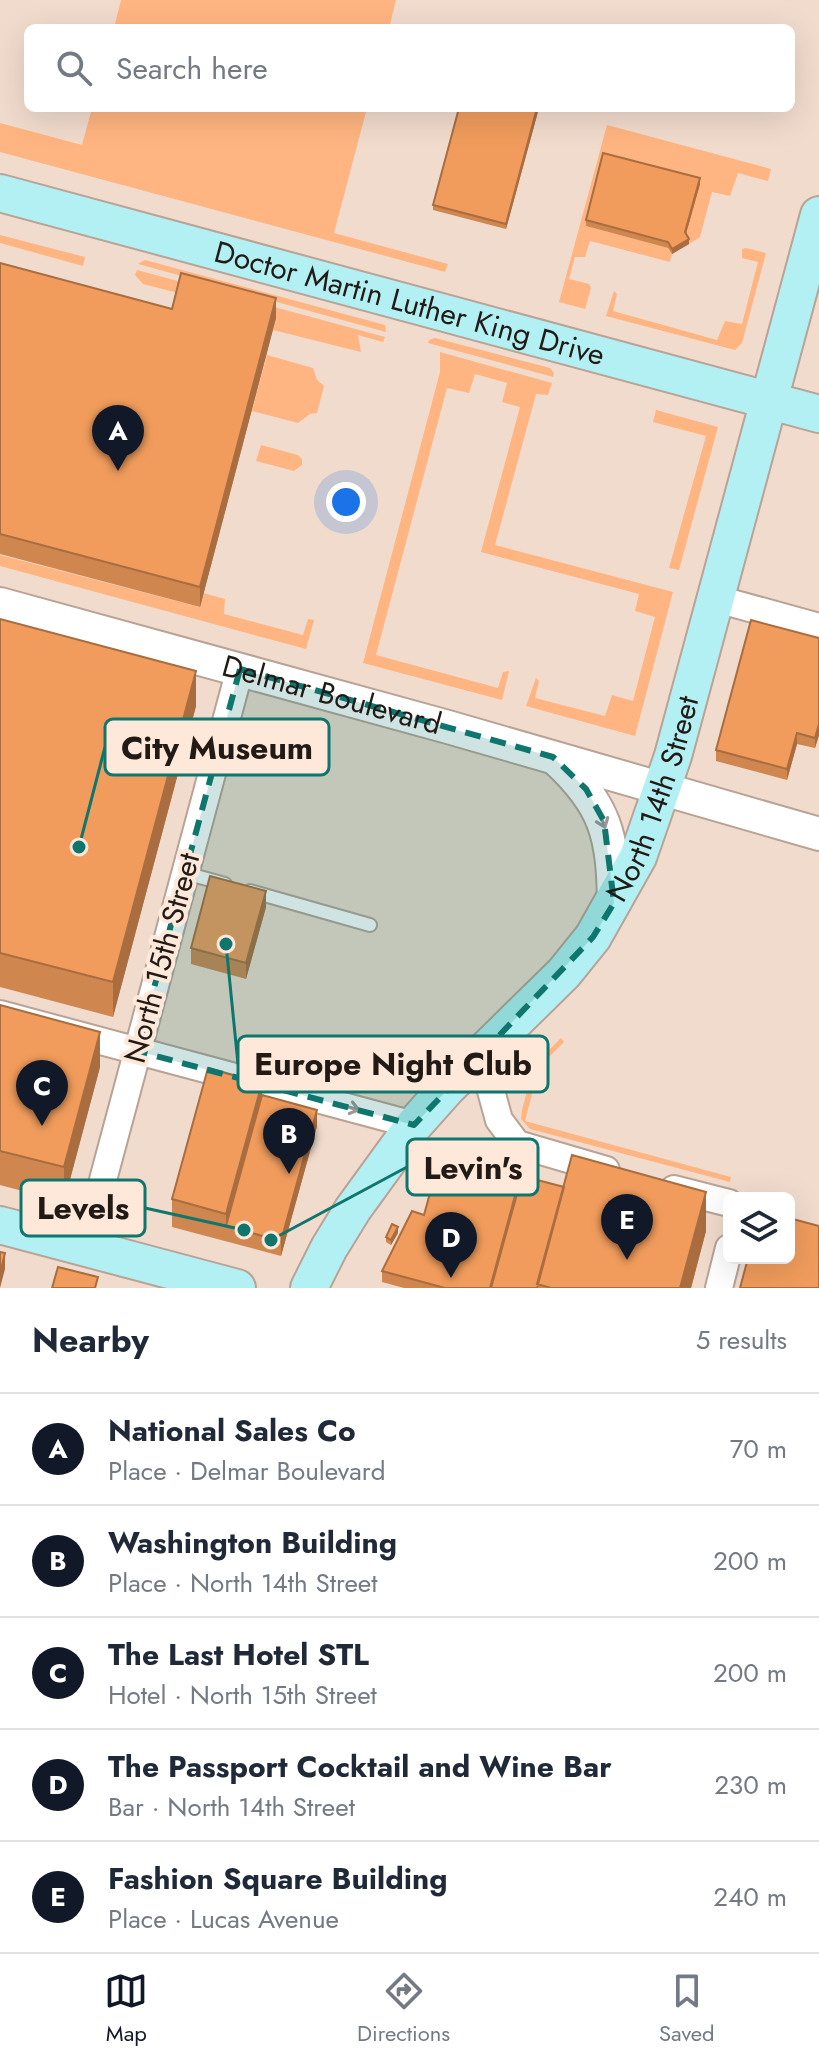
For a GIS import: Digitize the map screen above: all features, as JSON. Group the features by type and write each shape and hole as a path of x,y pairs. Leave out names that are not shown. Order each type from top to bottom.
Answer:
{"main road":[{"name":"Doctor Martin Luther King Drive","path":"0,193 819,414"},
{"name":"North 14th Street","path":"309,1288 353,1209 414,1125 564,973 593,937 638,857 664,788 819,215"},
{"path":"0,1225 237,1288"}],"street":[{"path":"717,599 819,627"},
{"name":"Delmar Boulevard","path":"0,604 819,834"},
{"name":"North 15th Street","path":"85,1247 240,669"},
{"path":"553,757 586,789 604,821 612,859 614,903"},
{"path":"0,1014 414,1125"},
{"path":"481,1054 499,1120 507,1134 526,1149 627,1176"},
{"path":"655,1184 723,1201"},
{"path":"719,1288 725,1264"}],"lane":[{"path":"185,873 370,925"}],"highlighted area":[{"path":"240,669 553,757 586,789 604,821 614,903 593,937 414,1125 137,1051"}],"shaded area":[{"path":"121,0 396,0 390,24 115,24"},
{"path":"91,112 366,112 334,233 448,264 445,272 0,152 0,123 82,145"},
{"path":"607,125 771,169 768,181 738,173 730,196 712,192 700,237 689,244 586,226 668,248 672,254 670,262 590,241 585,257 575,257 569,279 589,284 591,288 585,309 559,302"},
{"path":"0,235 85,257 83,266 0,243"},
{"path":"742,249 766,253 742,343 735,350 606,316 614,291 617,294 613,311 717,340 725,321 742,324 758,262 742,258"},
{"path":"145,260 385,325 386,332 138,264"},
{"path":"137,270 385,337 383,342 358,335 361,352 273,330 276,318 143,284 135,275"},
{"path":"435,338 550,368 553,377 428,343"},
{"path":"440,352 552,383 548,395 536,394 495,545 673,592 635,736 526,706 536,678 539,681 535,698 605,716 612,695 633,701 655,617 635,611 639,594 481,552 520,407 502,402 507,383 475,374 469,393 447,388 376,655 498,688 503,672 509,671 502,700 363,663 440,372"},
{"path":"267,355 313,368 317,380 324,386 317,413 298,423 252,411"},
{"path":"656,410 718,427 679,570 669,568 706,436 653,422"},
{"path":"261,445 298,455 302,465 294,471 256,461"},
{"path":"0,555 199,607 203,593 225,599 224,614 303,635 308,619 314,620 306,649 0,566"},
{"path":"561,1038 564,1042 539,1067 525,1121 731,1177 730,1182 530,1129 521,1119 534,1065"}],"building":[{"path":"458,112 536,112 506,224 433,205"},
{"path":"603,153 700,178 685,232 689,239 672,249 668,242 586,220"},
{"path":"0,263 172,309 181,273 276,298 200,587 0,534"},
{"path":"0,619 196,671 113,982 0,953"},
{"path":"751,620 819,638 819,724 815,738 797,733 787,769 716,750"},
{"path":"210,876 266,891 246,963 191,948"},
{"path":"0,1005 100,1032 64,1167 0,1151"},
{"path":"208,1068 262,1083 226,1214 172,1199"},
{"path":"262,1095 317,1110 281,1241 226,1226"},
{"path":"442,1149 522,1170 490,1288 445,1288 382,1271 412,1211 424,1215"},
{"path":"572,1155 706,1192 680,1288 551,1288 537,1284"},
{"path":"522,1176 564,1187 537,1288 491,1288"},
{"path":"795,1220 819,1226 819,1288 740,1288 746,1264 795,1264"},
{"path":"392,1224 398,1227 391,1240 386,1237"},
{"path":"0,1252 5,1253 0,1274"},
{"path":"58,1267 98,1277 95,1288 52,1288"}],"place":[{"name":"National Sales Co","path":"118,471"},
{"name":"City Museum","path":"79,847"},
{"name":"Europe Night Club","path":"226,944"},
{"name":"The Last Hotel STL","path":"42,1126"},
{"name":"Washington Building","path":"289,1174"},
{"name":"Levels","path":"244,1230"},
{"name":"Levin's","path":"271,1240"},
{"name":"Fashion Square Building","path":"627,1260"},
{"name":"The Passport Cocktail and Wine Bar","path":"451,1278"}]}
